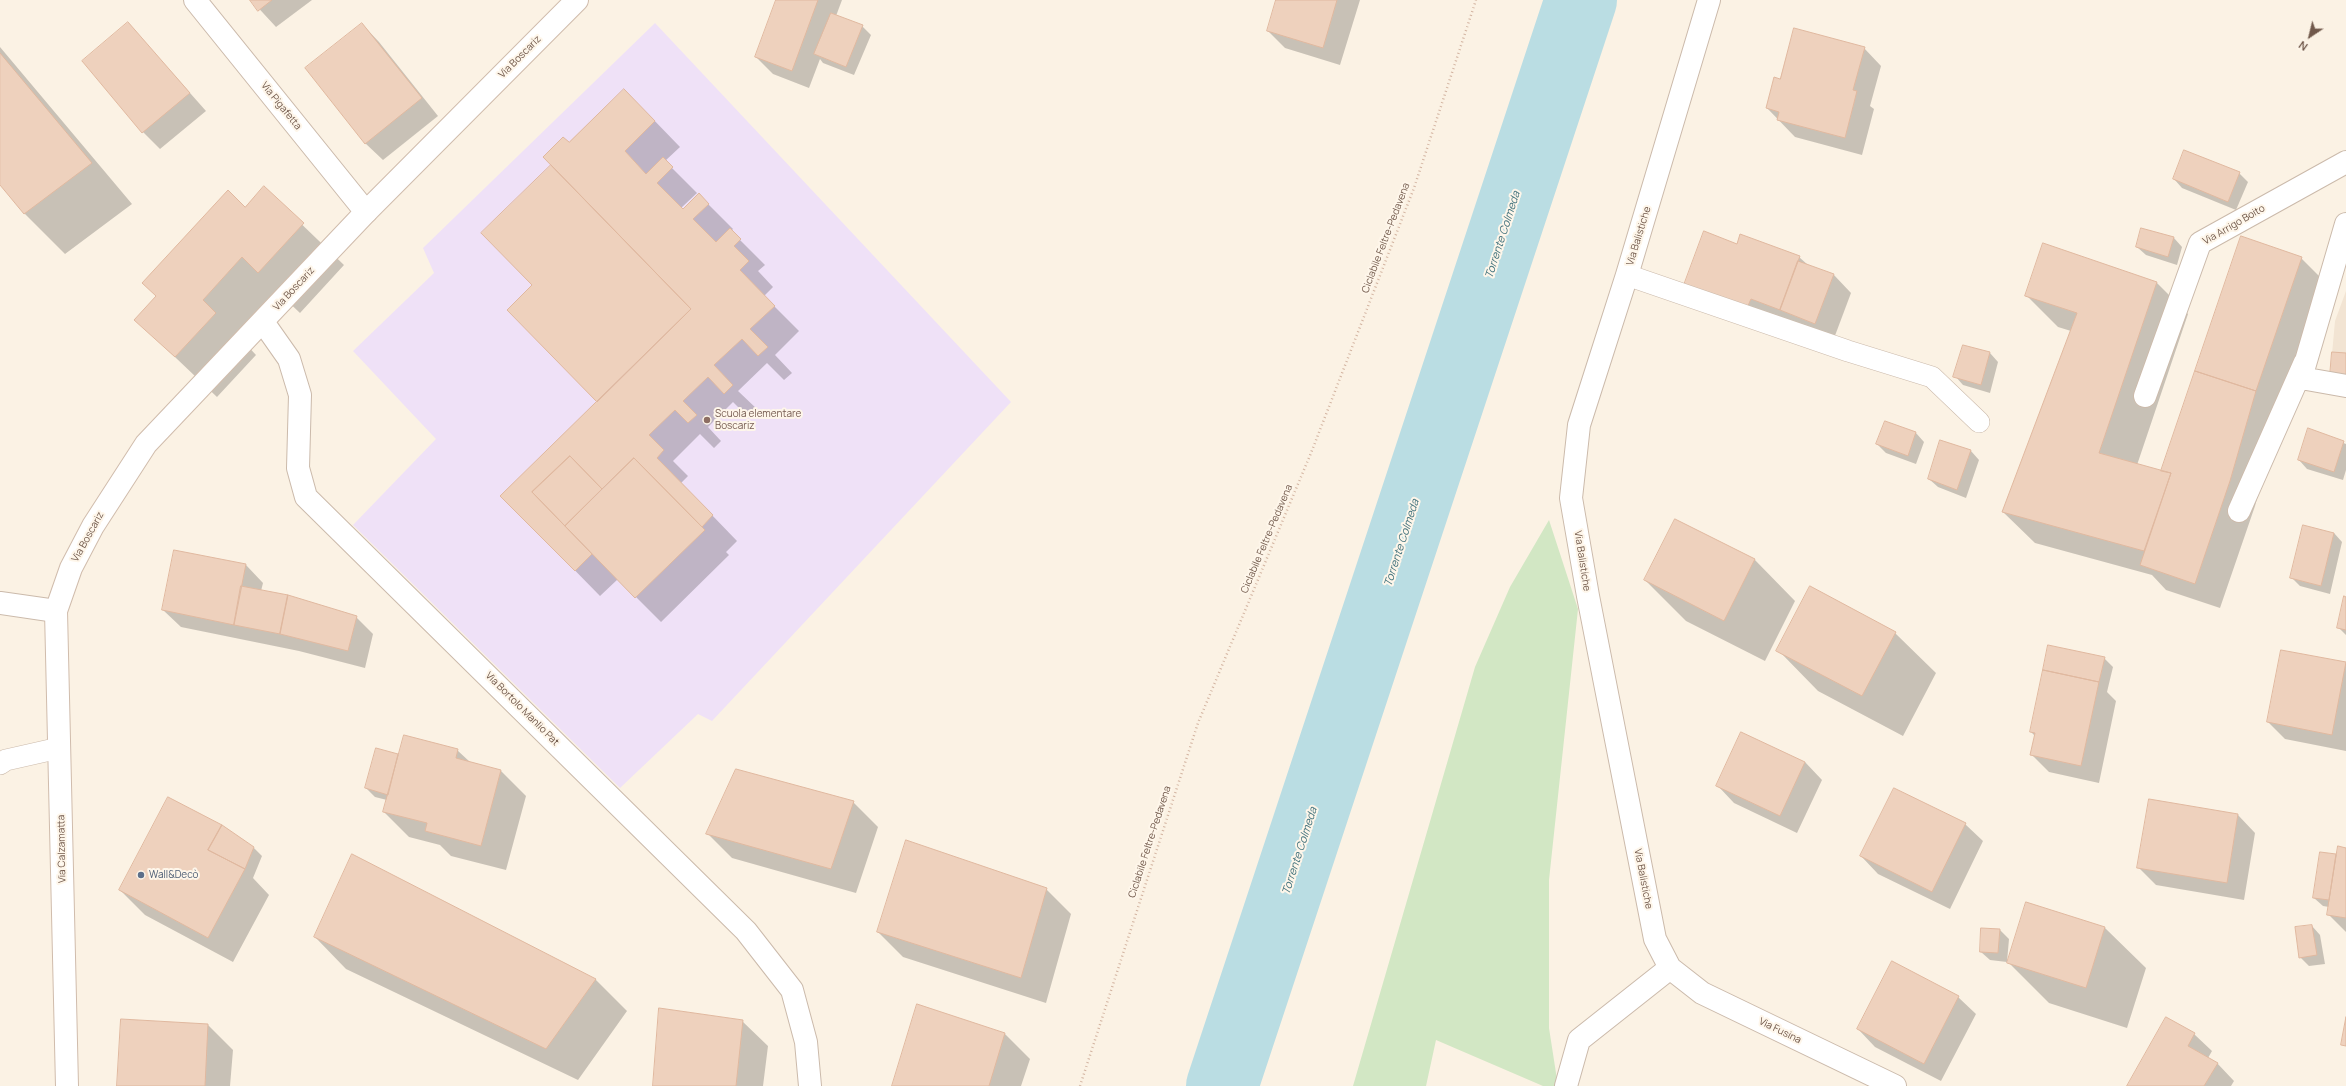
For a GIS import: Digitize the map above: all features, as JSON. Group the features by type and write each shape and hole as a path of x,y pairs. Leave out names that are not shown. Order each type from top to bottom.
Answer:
{"street":[{"name":"Via Pigafetta","path":"195,0 366,212"},
{"name":"Via Boscariz","path":"56,611 71,568 93,526 146,444 366,212 577,0"},
{"name":"Via Balistiche","path":"1670,968 1655,939 1588,596 1571,498 1579,425 1627,275 1709,0"},
{"name":"Via Arrigo Boito","path":"2145,396 2200,243 2346,162"},
{"path":"2346,224 2301,378 2346,386"},
{"name":"Via Bortolo Manlio Pat","path":"263,322 289,359 300,394 298,468 306,497 746,931 792,990 806,1042 810,1086"},
{"path":"2239,511 2309,352"},
{"path":"0,603 56,611"},
{"name":"Via Calzamatta","path":"56,611 67,1086"},
{"path":"1566,1086 1579,1040 1670,968"},
{"name":"Via Fusina","path":"1670,968 1702,993 1895,1086"}],"lane":[{"path":"1627,275 1848,351 1932,377 1979,422"},
{"path":"0,764 6,760 59,748"}],"path":[{"name":"Ciclabile Feltre-Pedavena","path":"1080,1086 1198,723 1311,453 1414,188 1476,0"}],"shaded area":[{"name":"Scuola elementare Boscariz","path":"655,23 1011,402 712,721 698,714 620,788 353,525 436,439 353,351 434,273 423,248"},
{"path":"2346,291 2346,378 2330,376 2335,321"}],"green space":[{"path":"1549,520 1578,609 1549,880 1549,1028 1558,1086 1543,1086 1436,1040 1426,1086 1353,1086 1475,667 1510,587"}],"building":[{"path":"250,0 272,0 258,11"},
{"path":"776,0 818,0 792,71 755,57"},
{"path":"1276,0 1337,0 1323,48 1267,31"},
{"path":"831,13 863,25 846,67 814,54"},
{"path":"128,22 190,93 142,133 82,61"},
{"path":"362,23 422,98 365,144 305,68"},
{"path":"1794,28 1865,47 1853,90 1857,91 1845,138 1777,120 1779,112 1766,108 1774,77 1780,79"},
{"path":"0,53 92,163 24,214 0,185"},
{"path":"624,89 655,121 625,151 646,174 663,157 673,167 657,183 683,209 699,193 709,204 693,219 716,242 730,228 741,239 734,246 749,261 740,270 775,306 750,329 768,347 758,356 742,339 714,365 733,385 724,394 708,377 683,401 697,415 688,423 675,410 649,435 664,450 657,458 713,515 702,527 634,458 602,489 570,456 532,492 592,554 575,571 500,496 691,309 543,157 563,137 569,142"},
{"path":"2184,150 2240,172 2228,202 2173,179"},
{"path":"551,165 691,309 597,402 507,310 532,285 481,233"},
{"path":"264,186 304,223 258,273 242,257 203,300 216,313 175,357 134,320 156,296 142,283 228,190 245,207"},
{"path":"2141,228 2174,237 2168,257 2136,247"},
{"path":"1704,231 1737,244 1740,234 1800,256 1780,310 1751,299 1747,308 1684,285"},
{"path":"2241,236 2302,257 2256,391 2195,371"},
{"path":"2043,243 2157,282 2099,453 2171,473 2144,551 2002,512 2077,313 2025,296"},
{"path":"1798,261 1834,274 1815,324 1780,310"},
{"path":"1963,345 1990,352 1981,385 1953,377"},
{"path":"2332,352 2346,353 2346,378 2330,376"},
{"path":"2195,371 2256,391 2230,481 2195,584 2140,565 2171,473 2161,471"},
{"path":"1885,421 1916,432 1908,456 1876,444"},
{"path":"2308,428 2344,441 2334,472 2298,460"},
{"path":"1940,440 1971,450 1957,490 1928,479"},
{"path":"570,456 602,489 565,526 532,492"},
{"path":"634,458 705,530 635,598 565,526"},
{"path":"1675,519 1755,559 1724,621 1644,580"},
{"path":"2303,525 2334,533 2321,586 2290,578"},
{"path":"174,550 246,564 234,625 162,610"},
{"path":"241,586 288,595 280,634 234,625"},
{"path":"1810,586 1896,632 1862,696 1776,651"},
{"path":"288,595 357,616 348,651 280,634"},
{"path":"2344,596 2346,597 2346,630 2337,628"},
{"path":"2048,645 2105,657 2099,682 2043,670"},
{"path":"2281,650 2346,662 2332,735 2267,722"},
{"path":"2043,670 2099,682 2081,766 2030,755 2035,733 2030,732"},
{"path":"1741,732 1805,762 1780,816 1716,786"},
{"path":"404,735 458,749 456,758 501,770 481,846 425,831 427,823 383,812"},
{"path":"376,748 398,754 388,795 365,788"},
{"path":"736,769 854,801 831,869 706,834"},
{"path":"1894,788 1966,823 1932,892 1860,856"},
{"path":"168,797 222,825 208,850 245,869 208,938 119,890"},
{"path":"2149,799 2238,814 2227,883 2137,868"},
{"path":"222,825 254,847 245,869 208,850"},
{"path":"906,840 1047,888 1021,978 877,932"},
{"path":"2338,846 2346,848 2346,918 2327,915"},
{"path":"2320,852 2336,854 2329,900 2313,898"},
{"path":"352,854 596,979 546,1049 314,937"},
{"path":"2026,902 2105,927 2086,988 2007,963"},
{"path":"2312,925 2317,955 2299,958 2295,927"},
{"path":"1981,928 2000,929 1998,953 1980,952"},
{"path":"1892,961 1959,996 1924,1064 1857,1029"},
{"path":"917,1004 1005,1033 989,1086 892,1086"},
{"path":"659,1008 743,1020 736,1086 653,1086"},
{"path":"2166,1017 2195,1033 2188,1046 2218,1063 2204,1086 2127,1086"},
{"path":"2346,1017 2346,1046 2341,1045"},
{"path":"121,1019 208,1024 205,1086 117,1086"}],"waterway":[{"name":"Torrente Colmeda","path":"1222,1086 1581,0"}],"place":[{"name":"Scuola elementare Boscariz","path":"707,420"},
{"name":"Wall&Decò","path":"141,875"}]}
